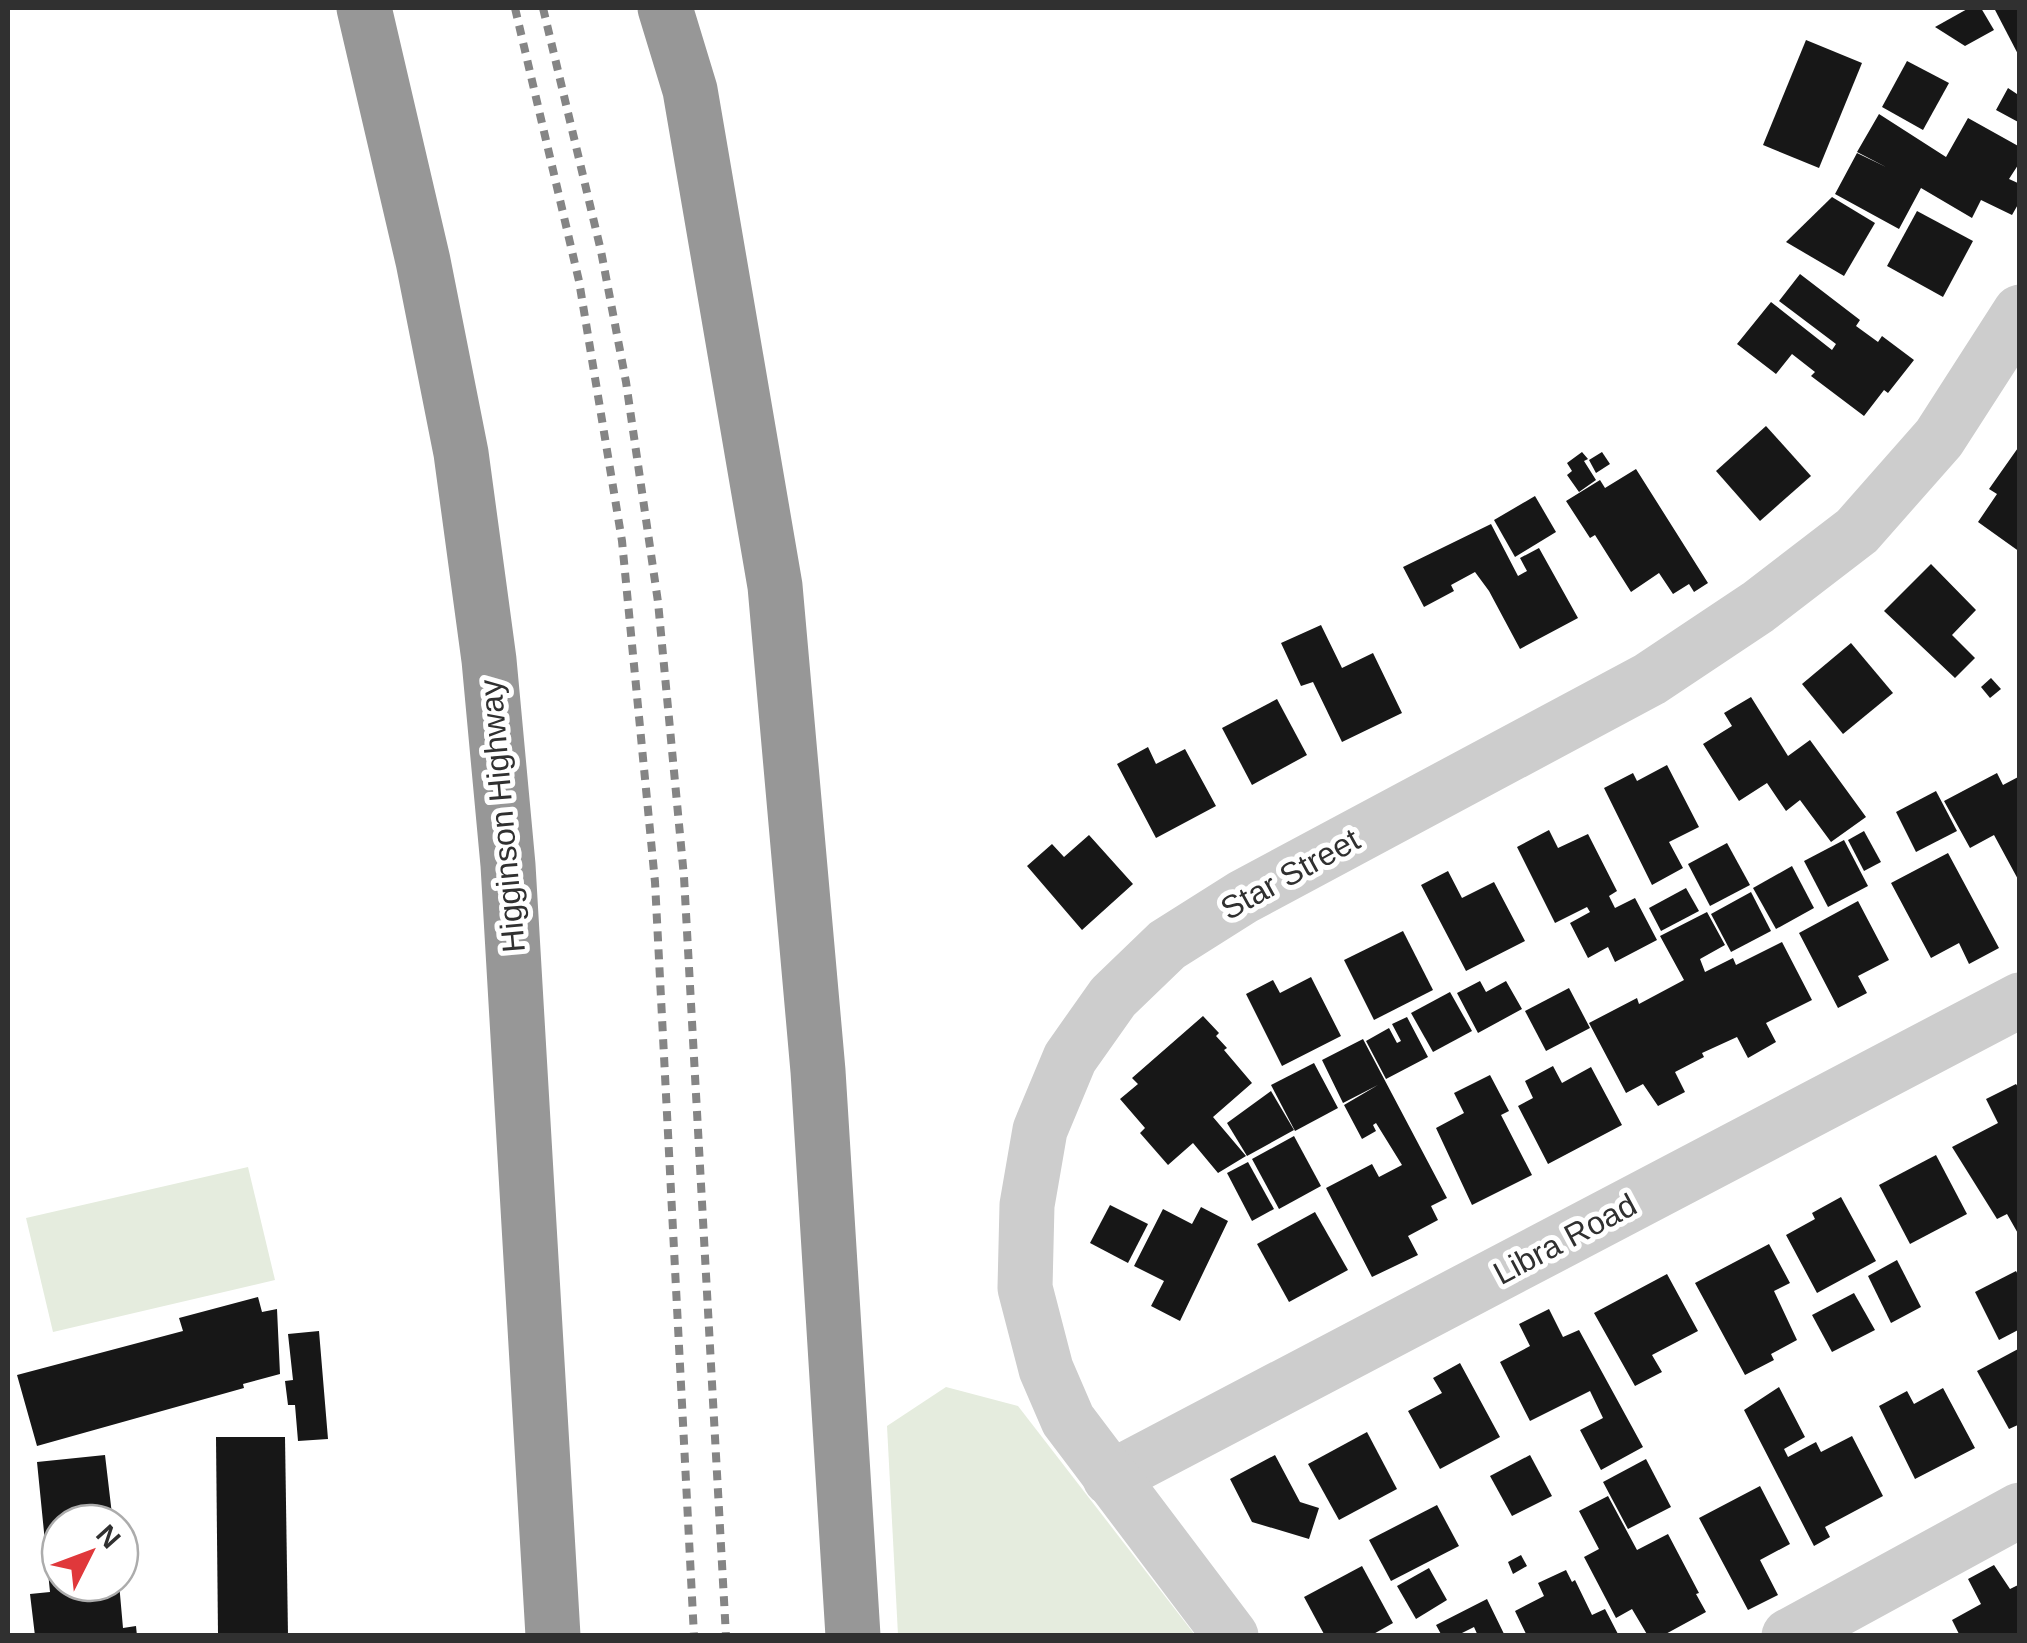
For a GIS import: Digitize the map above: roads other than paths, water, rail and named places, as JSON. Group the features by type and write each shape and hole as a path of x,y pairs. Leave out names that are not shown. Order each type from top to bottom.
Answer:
{"highway":[{"name":"Higginson Highway","path":"364,8 462,453 489,660 508,866 553,1636"},
{"path":"665,8 690,90 776,586 818,1071 853,1636"}],"street":[{"name":"Star Street","path":"1231,1636 1068,1420 1046,1369 1025,1288 1027,1205 1040,1130 1070,1058 1113,997 1167,945 1244,896 1650,679 1758,606 1856,532 1940,438 2017,323"},
{"name":"Libra Road","path":"1110,1478 2020,1000"},
{"path":"1789,1636 2020,1510"}],"railway":[{"path":"515,8 579,281 622,541 655,882 694,1636"},
{"path":"543,8 601,251 626,382 658,602 684,877 726,1636"}]}
